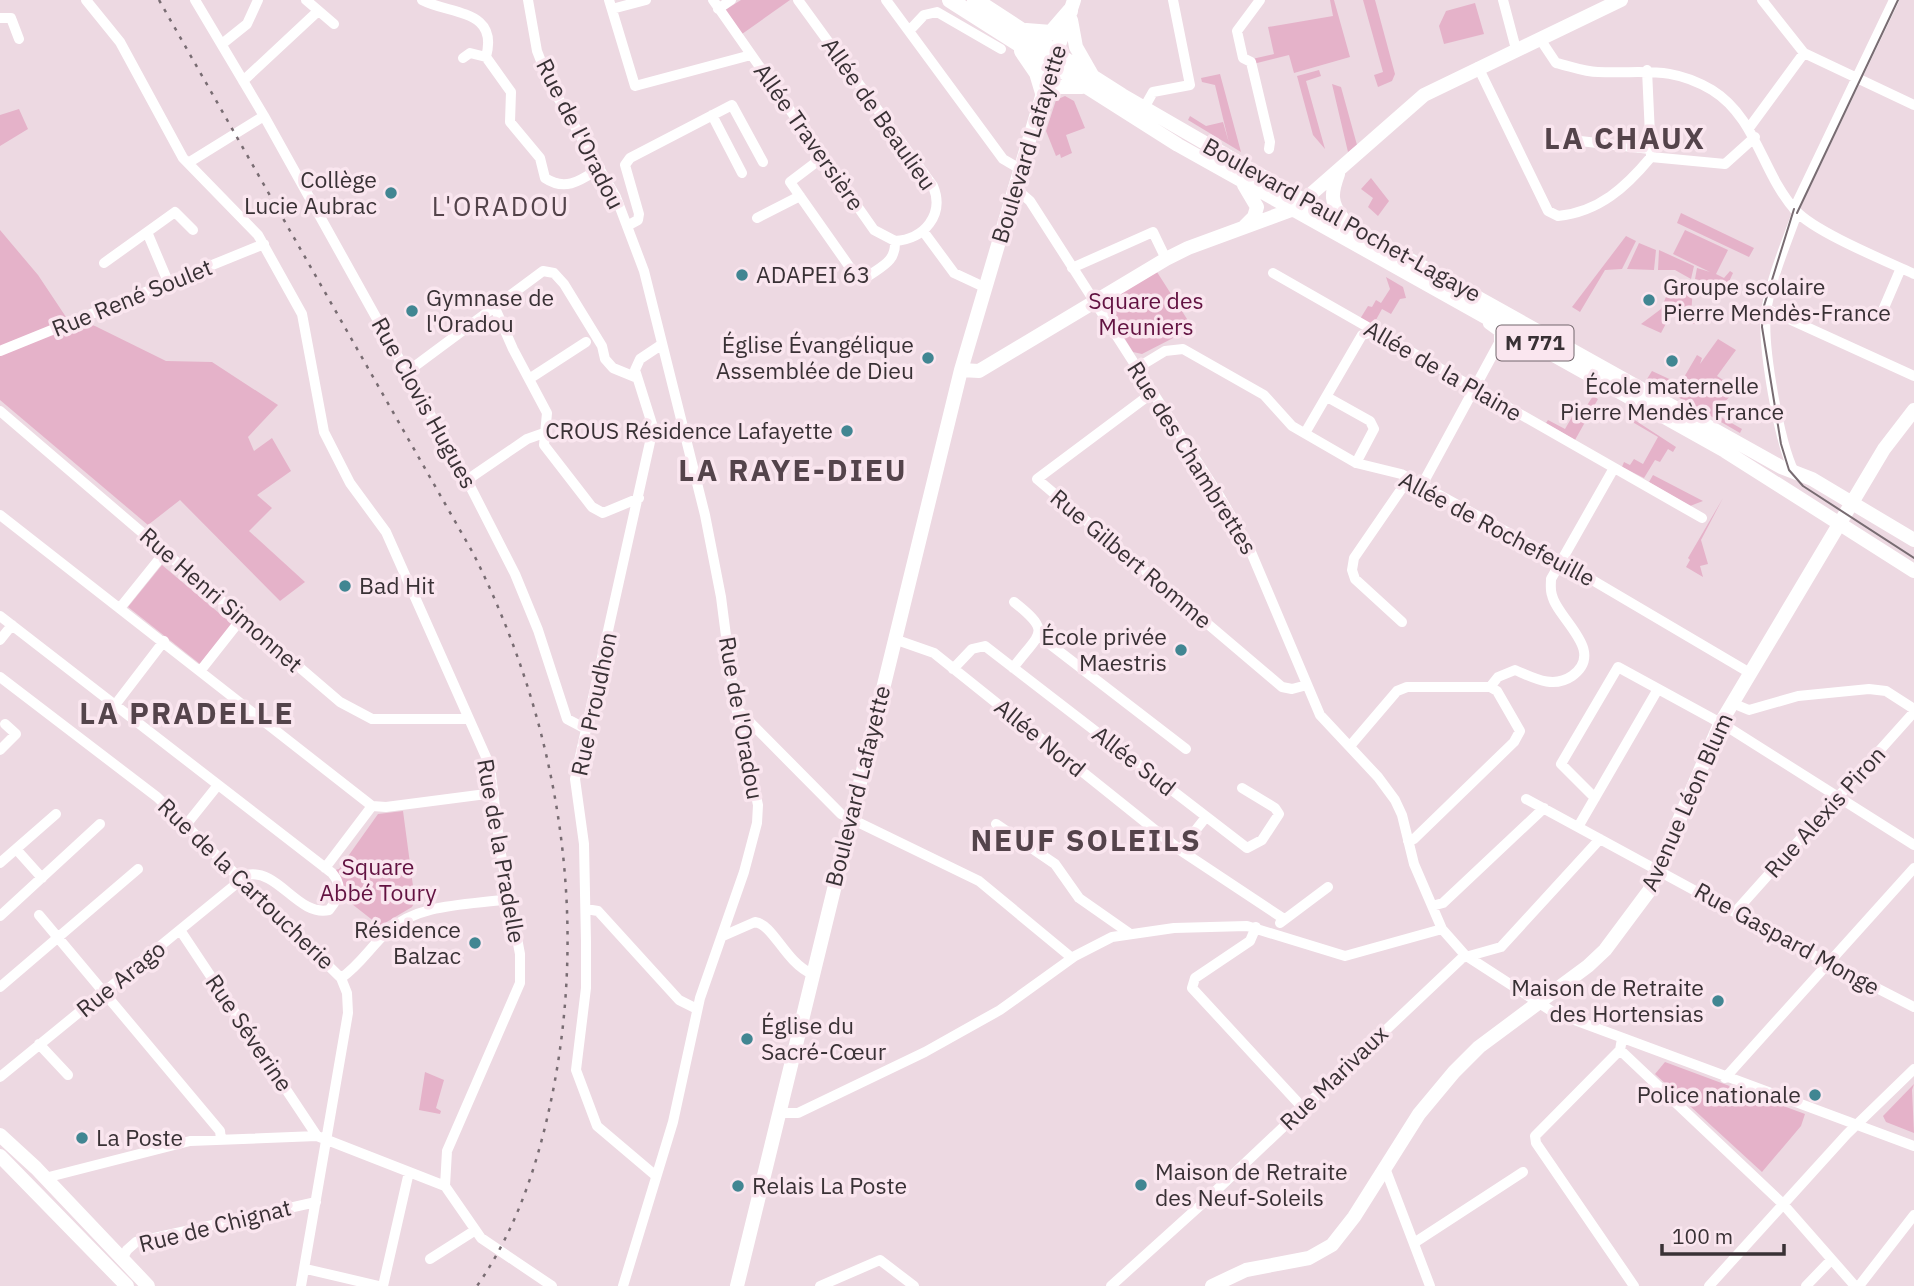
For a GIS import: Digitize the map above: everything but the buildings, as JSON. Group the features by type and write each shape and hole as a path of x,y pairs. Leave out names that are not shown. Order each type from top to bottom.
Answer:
{"highway":[{"name":"M 771","path":"950,0 1012,39 1054,59"},
{"name":"M 771","path":"975,0 1012,39"},
{"path":"1043,93 1034,67 1012,39 1051,33 1072,6"}],"main road":[{"path":"961,370 979,371 1166,259 1300,205 1424,95 1621,0"},
{"path":"1043,93 1089,82 1076,47 1072,6"},
{"name":"Boulevard Lafayette","path":"737,1286 961,370 1014,187 1072,6"},
{"name":"Boulevard Paul Pochet-Lagaye","path":"1054,59 1241,180 1345,223 1852,502"},
{"name":"Boulevard Paul Pochet-Lagaye","path":"1089,82 1144,108 1429,284 1725,451 1840,522"},
{"path":"1338,172 1332,199 1345,223"},
{"path":"1241,180 1257,207 1252,220 1241,229"},
{"name":"Avenue Léon Blum","path":"1212,1286 1246,1270 1303,1259 1322,1252 1344,1232 1419,1114 1454,1072 1479,1048 1605,950 1642,902 1659,871 1720,724 1884,449 1914,410"},
{"name":"M 771","path":"1852,502 1914,540"},
{"name":"M 771","path":"1840,522 1914,571"},
{"path":"0,1136 45,1178 148,1286"},
{"path":"0,1156 127,1286"}],"street":[{"name":"Rue de la Pradelle","path":"86,0 120,42 188,163 251,226 264,244 302,314 318,413 333,453 350,483 386,532 490,766 509,900 520,954 520,983 447,1151 444,1186"},
{"name":"Rue Clovis Hugues","path":"195,0 264,116 467,480 519,586 568,719 586,729"},
{"path":"222,44 247,24 258,0"},
{"path":"306,0 317,12 334,23"},
{"path":"422,0 437,8 468,13 477,20 490,41 486,57"},
{"name":"Rue de l'Oradou","path":"528,0 537,51 550,84 600,168 644,271 705,515 721,597 741,734 758,814 744,872 697,1009 673,1122 623,1286"},
{"path":"646,0 610,5 635,86 751,55"},
{"path":"716,5 731,0"},
{"name":"Allée de Beaulieu","path":"798,0 933,186 937,208 932,221 923,231"},
{"path":"886,0 1003,159 1020,169"},
{"path":"1144,108 1153,92 1190,85 1173,0"},
{"path":"1260,0 1237,30 1243,58 1251,62 1270,142 1269,149"},
{"path":"1503,0 1516,49"},
{"path":"1762,0 1804,53 1914,104"},
{"path":"1794,472 1784,443 1773,379 1765,328 1767,309 1796,211 1894,0"},
{"name":"Allée Traversière","path":"716,5 874,229 895,241"},
{"path":"243,81 317,12"},
{"path":"910,30 924,15 937,12 1012,39"},
{"path":"0,18 11,18 19,38"},
{"path":"1540,39 1546,53 1556,63 1596,72 1647,70 1678,75 1712,90 1740,115 1752,133 1772,175 1796,211 1914,274"},
{"path":"463,58 470,53 486,57 511,92 510,122 540,158 544,174 558,185 570,186 600,168"},
{"path":"1580,141 1724,164 1752,133 1804,53"},
{"path":"1478,67 1549,213 1564,216 1599,205 1615,195 1651,153 1647,70"},
{"path":"743,173 712,115 732,105 763,162"},
{"name":"Rue de l'Oradou","path":"627,226 638,220 639,214 627,179 625,164 630,158 712,115"},
{"path":"188,163 264,116"},
{"path":"823,157 790,182 860,278 893,258 895,241 907,240 923,231 954,273 984,287"},
{"name":"Rue des Chambrettes","path":"1014,187 1030,201 1220,497 1248,545 1320,715 1395,800 1414,864 1442,929 1465,955 1553,1012 1621,1045 1725,1078 1914,1146"},
{"path":"757,218 800,196"},
{"path":"104,263 175,212 193,230"},
{"path":"147,232 169,284"},
{"path":"1072,268 1153,232 1166,259"},
{"name":"Rue René Soulet","path":"0,351 264,244"},
{"path":"1883,310 1901,268"},
{"path":"407,372 542,271 554,273 602,346 605,359 613,368 635,377 636,363 661,345"},
{"name":"Allée de la Plaine","path":"1273,273 1702,518"},
{"path":"1422,485 1499,344 1499,332 1495,328 1449,301 1429,284"},
{"path":"495,308 547,413 544,445 592,508 603,513 639,498"},
{"path":"1767,309 1914,376"},
{"path":"1305,433 1362,335 1374,332"},
{"path":"1499,344 1521,335"},
{"path":"529,379 586,342"},
{"name":"Allée de Rochefeuille","path":"1137,369 1165,351 1183,349 1264,394 1292,426 1356,463 1409,478 1560,561 1750,673"},
{"name":"Rue Proudhon","path":"635,377 652,424 639,498 575,779 584,844 586,909 586,988 576,1063 578,1077 597,1126 656,1176"},
{"name":"Rue Gilbert Romme","path":"1152,393 1037,479 1282,687 1292,689 1307,685"},
{"path":"1327,397 1370,421 1374,429 1356,463"},
{"name":"Rue Henri Simonnet","path":"0,411 356,712 372,719 396,721 469,719"},
{"path":"467,480 527,439 544,433"},
{"path":"1490,687 1504,673 1515,670 1550,683 1562,682 1574,675 1583,662 1582,640 1552,597 1551,579 1614,468"},
{"path":"1402,622 1355,579 1352,570 1354,558 1409,478"},
{"path":"0,515 372,806 386,807 494,793"},
{"path":"120,608 164,552"},
{"name":"Allée Sud","path":"1014,602 1037,620 1038,635 1186,749"},
{"path":"0,616 325,868 339,882 340,891 329,910 321,912 305,905 261,876 252,874 241,879"},
{"path":"201,670 242,618"},
{"path":"0,640 12,625"},
{"path":"1013,668 1038,635"},
{"name":"Allée Nord","path":"894,639 927,649 1180,850 1284,919"},
{"path":"115,705 164,641"},
{"name":"Allée Sud","path":"953,669 972,649 985,646 1247,848 1254,846 1279,814 1275,808 1242,788"},
{"path":"1595,798 1561,764 1618,667 1720,724 1914,845"},
{"name":"Rue de la Cartoucherie","path":"0,677 157,797 341,978 347,993 348,1013 322,1138 316,1202 301,1286"},
{"path":"1350,746 1397,691 1407,687 1490,687 1497,691 1520,731 1514,742 1414,839 1408,841"},
{"path":"1578,827 1658,689"},
{"path":"1732,704 1749,710 1798,696 1869,689 1885,691 1914,710"},
{"path":"737,709 849,820 979,881 1072,958"},
{"name":"Rue Alexis Piron","path":"1736,911 1914,710"},
{"path":"0,750 16,734 5,724"},
{"path":"741,734 761,734"},
{"path":"186,825 218,785"},
{"name":"Rue Gaspard Monge","path":"1527,799 1914,1007"},
{"path":"325,868 372,806"},
{"path":"1432,906 1443,903 1544,808"},
{"path":"0,863 56,814"},
{"path":"1180,850 1206,817"},
{"path":"0,916 100,824"},
{"path":"996,824 1055,864 1079,898 1129,933"},
{"path":"1465,955 1501,947 1600,839"},
{"path":"16,849 42,878"},
{"path":"1725,1078 1914,868"},
{"path":"0,987 138,869"},
{"name":"Rue Arago","path":"0,1077 241,879"},
{"path":"1277,933 1284,919 1328,887"},
{"path":"341,978 353,970 388,931 416,913 509,900"},
{"path":"586,909 598,911 679,1000 697,1009"},
{"path":"39,915 220,1131 221,1139"},
{"path":"723,936 760,923 770,930 792,962 812,974"},
{"path":"778,1113 798,1113 925,1052 1017,1000 1072,958 1100,941 1129,933 1174,928 1256,927 1345,956 1442,929"},
{"path":"1256,927 1250,941 1195,978 1193,990 1302,1107"},
{"name":"Rue Séverine","path":"180,930 322,1138"},
{"name":"Rue Marivaux","path":"1111,1286 1465,955"},
{"path":"39,1044 68,1075"},
{"path":"1634,1286 1536,1143 1535,1136 1621,1045 1783,1204 1857,1286 1914,1215"},
{"path":"1710,1286 1857,1125 1914,1069"},
{"path":"45,1178 190,1141 322,1138 444,1186 474,1231 552,1286"},
{"path":"1385,1168 1430,1286"},
{"path":"306,1269 381,1286 409,1172"},
{"path":"1414,1243 1523,1172"},
{"name":"Rue de Chignat","path":"122,1259 136,1242 316,1202"},
{"path":"430,1259 474,1231"},
{"path":"1806,1286 1831,1260"},
{"path":"820,1286 880,1261 914,1286"}],"green space":[{"path":"741,0 790,0 742,34 725,10"},
{"path":"1330,0 1334,0 1350,57 1294,73 1289,55 1253,64 1252,59 1274,54 1268,27 1333,16"},
{"path":"1363,0 1375,0 1395,74 1392,81 1378,87 1374,75 1383,72"},
{"path":"1475,3 1484,34 1444,44 1439,26 1446,11"},
{"path":"1319,70 1321,76 1306,81 1325,149 1313,135 1297,76"},
{"path":"1220,74 1241,152 1188,120 1190,116 1206,126 1223,122 1229,143 1215,85 1202,82 1201,78"},
{"path":"1332,84 1341,87 1357,145 1348,152"},
{"path":"1065,96 1074,101 1085,128 1066,135 1072,153 1061,158 1060,154 1056,156 1046,131 1056,100"},
{"path":"19,109 28,129 0,146 0,115"},
{"path":"1371,178 1389,201 1378,216 1368,207 1373,198 1361,189"},
{"path":"1681,213 1754,248 1749,257 1677,223"},
{"path":"0,230 38,275 66,317 95,326 166,361 212,362 278,405 248,437 254,451 272,438 291,471 257,495 272,508 249,531 305,582 280,601 180,500 148,525 0,400"},
{"path":"1685,230 1728,250 1716,274 1724,278 1730,271 1733,273 1727,286 1695,279 1697,268 1710,272 1673,254"},
{"path":"1626,236 1636,241 1622,269 1605,270 1580,312 1572,307"},
{"path":"1639,243 1656,250 1654,270 1627,269"},
{"path":"1659,250 1694,266 1691,279 1675,270 1658,270"},
{"name":"Square des Meuniers","path":"1157,272 1187,319 1177,336 1142,354 1133,352 1109,313 1113,298"},
{"path":"1386,277 1403,287 1406,298 1400,299 1391,314 1382,309 1372,327 1360,319 1368,306 1372,307 1376,300 1381,303 1390,289"},
{"path":"1680,286 1693,286 1691,316 1701,318 1699,324 1691,324 1678,310 1672,312 1661,333 1641,324 1661,309 1668,292"},
{"path":"1718,339 1736,350 1717,376 1737,389 1714,413 1742,429 1740,433 1647,379 1652,371 1680,384 1697,355 1702,358 1700,364"},
{"path":"1593,396 1598,399 1575,440 1546,423 1548,420 1565,429 1576,410 1582,413"},
{"path":"1630,417 1676,447 1673,452 1668,449 1660,462 1655,460 1644,478 1622,467 1624,462 1630,465 1634,459 1643,464 1658,437 1629,420"},
{"path":"1653,475 1703,501 1690,506 1649,482"},
{"path":"1723,498 1701,540 1708,564 1700,566 1703,577 1686,567 1690,560 1688,558"},
{"path":"162,565 232,624 200,664 128,607"},
{"name":"Square Abbé Toury","path":"403,811 415,901 412,907 380,926 343,897 343,883 335,870 339,869 378,814"},
{"path":"1665,1062 1805,1114 1801,1126 1762,1172 1655,1074"},
{"path":"425,1072 444,1080 436,1108 441,1111 440,1114 419,1110"},
{"path":"1914,1084 1914,1133 1886,1122 1883,1116"}],"tram line":[{"path":"1797,213 1898,0"},
{"path":"1794,209 1763,309 1762,327 1781,444 1789,470 1803,486 1914,558"}],"railway":[{"path":"159,0 473,553 503,619 527,686 546,755 559,826 566,896 567,968 561,1039 549,1110 530,1179 502,1245 477,1286"}],"place":[{"name":"Collège Lucie Aubrac","path":"391,193"},
{"name":"ADAPEI 63","path":"742,275"},
{"name":"Groupe scolaire Pierre Mendès-France","path":"1649,300"},
{"name":"Gymnase de l'Oradou","path":"412,311"},
{"name":"Église Évangélique Assemblée de Dieu","path":"928,358"},
{"name":"École maternelle Pierre Mendès France","path":"1672,361"},
{"name":"CROUS Résidence Lafayette","path":"847,431"},
{"name":"Bad Hit","path":"345,586"},
{"name":"École privée Maestris","path":"1181,650"},
{"name":"Résidence Balzac","path":"475,943"},
{"name":"Maison de Retraite des Hortensias","path":"1718,1001"},
{"name":"Église du Sacré-Cœur","path":"747,1039"},
{"name":"Police nationale","path":"1815,1095"},
{"name":"La Poste","path":"82,1138"},
{"name":"Maison de Retraite des Neuf-Soleils","path":"1141,1185"},
{"name":"Relais La Poste","path":"738,1186"}],"district":[{"name":"LA CHAUX","path":"1625,139"},
{"name":"L'ORADOU","path":"501,207"},
{"name":"LA RAYE-DIEU","path":"793,471"},
{"name":"LA PRADELLE","path":"187,714"},
{"name":"NEUF SOLEILS","path":"1086,841"}]}
